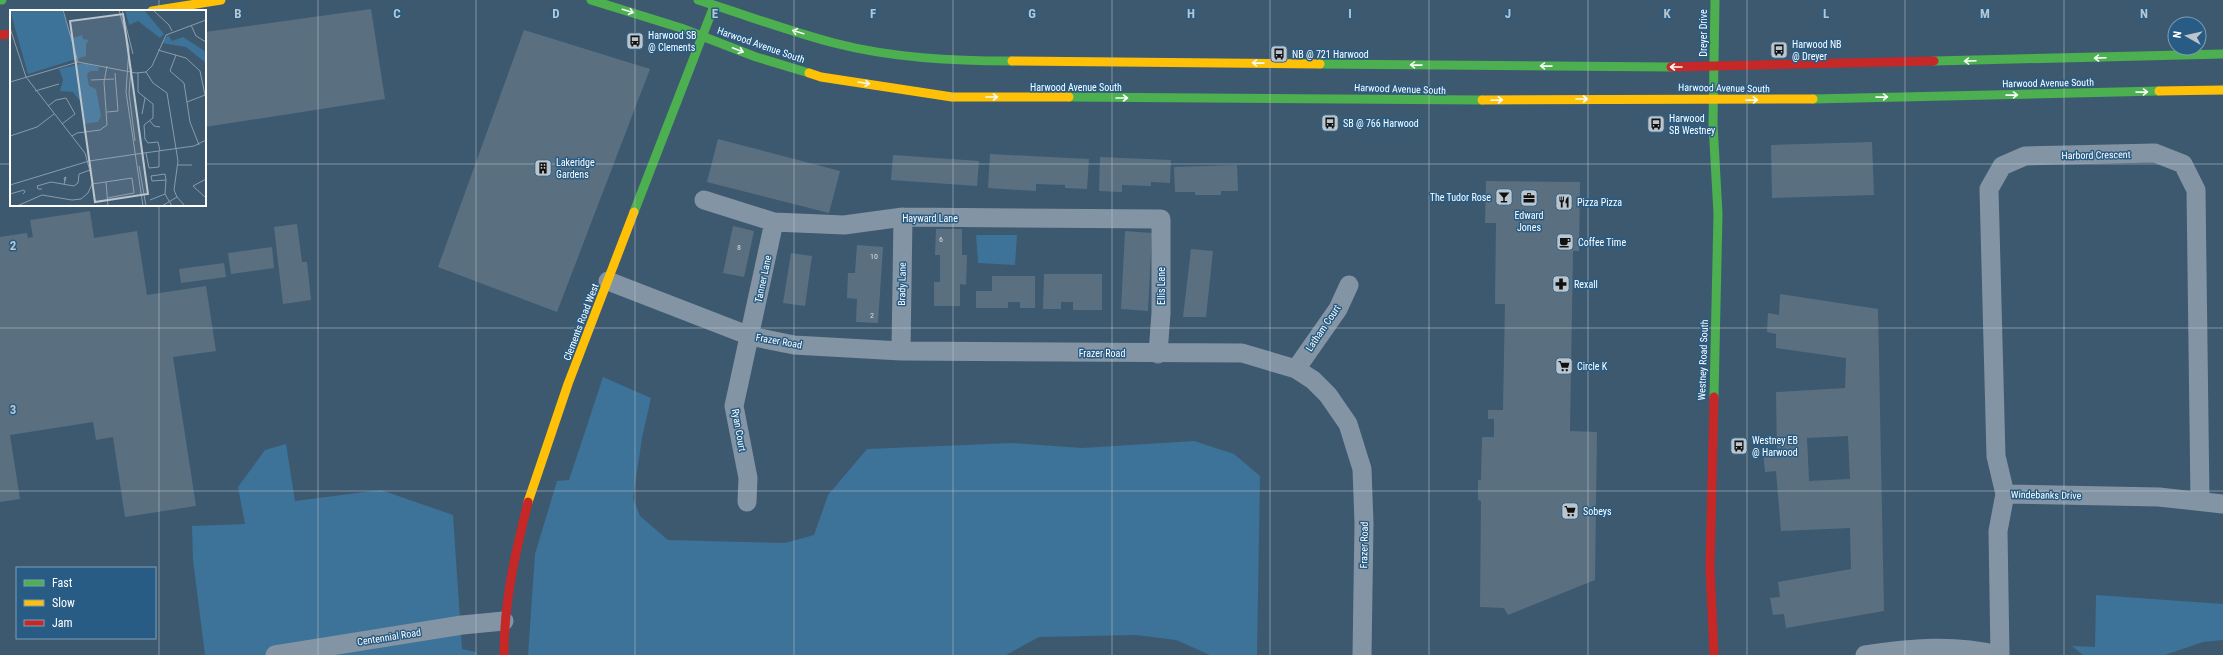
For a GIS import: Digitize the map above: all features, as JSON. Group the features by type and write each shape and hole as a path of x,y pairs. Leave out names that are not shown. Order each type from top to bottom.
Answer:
{"main road":[{"path":"156,10 183,3 221,0"},
{"name":"Harwood Avenue South","path":"591,0 702,36 756,57 821,77 952,97 1349,98 1458,101 1543,99 1714,100 2223,90"},
{"name":"Dreyer Drive","path":"1715,0 1715,66"},
{"name":"Harwood Avenue South","path":"710,2 836,43 900,56 964,61 1715,66 2223,54"},
{"name":"Clements Road West","path":"504,655 504,621 510,574 530,492 566,390 702,36 710,2"},
{"path":"0,35 10,34"},
{"name":"Westney Road South","path":"1714,655 1710,567 1718,214 1714,100 1715,66"}],"street":[{"name":"Harbord Crescent","path":"2005,494 1996,456 1989,189 2002,166 2025,156 2155,153 2183,164 2196,190 2200,501"},
{"name":"Hayward Lane","path":"704,200 774,222 844,225 903,217 1161,219"},
{"name":"Brady Lane","path":"901,351 903,217"},
{"name":"Ellis Lane","path":"1158,354 1161,313 1161,219"},
{"name":"Tanner Lane","path":"750,336 774,222"},
{"name":"Frazer Road","path":"608,281 750,336 794,345 901,351 1158,354 1242,353 1296,369 1313,380 1328,395 1348,424 1362,469 1364,523 1362,655"},
{"name":"Latham Court","path":"1296,369 1338,309 1349,285"},
{"name":"Ryan Court","path":"748,502 748,478 734,406 750,336"},
{"name":"Windebanks Drive","path":"1999,655 1998,531 2005,494 2159,496 2223,504"},
{"name":"Centennial Road","path":"275,655 462,625 504,621"},
{"path":"1865,655 1940,647 1980,651 1999,655"}],"shaded area":[{"path":"976,235 1017,235 1015,265 978,263"},
{"path":"603,377 651,398 642,438 633,498 640,516 668,540 785,543 814,535 828,495 867,449 1013,443 1082,448 1194,441 1234,454 1260,476 1257,655 1210,655 1176,640 1136,635 1039,637 1006,655 528,655 535,554 557,481 569,480"},
{"path":"286,444 295,501 381,490 453,515 462,649 476,652 477,655 205,655 193,560 192,526 245,524 238,487 265,450"},
{"path":"2096,595 2223,604 2223,640 2203,642 2165,655 2083,655 2072,646 2095,647"}],"building":[{"path":"371,9 385,99 206,127 206,32"},
{"name":"Lakeridge Gardens","path":"524,30 650,69 557,312 438,267"},
{"path":"718,139 840,171 829,213 707,182"},
{"path":"1872,142 1874,195 1772,198 1771,145"},
{"path":"990,154 1089,159 1087,189 1065,188 1065,185 1036,184 1036,191 988,188"},
{"path":"893,155 979,161 977,186 891,180"},
{"path":"1100,157 1171,160 1170,183 1151,182 1151,186 1122,185 1122,192 1099,191"},
{"path":"1237,165 1238,191 1221,191 1221,195 1195,195 1195,192 1175,192 1174,167"},
{"path":"1486,181 1580,182 1579,251 1573,251 1570,431 1597,432 1595,580 1508,615 1504,608 1480,607 1481,501 1478,500 1478,480 1481,480 1482,437 1494,437 1494,419 1488,419 1488,410 1503,410 1505,304 1495,304 1496,223 1485,223"},
{"path":"90,211 94,238 137,231 147,295 206,286 216,351 173,357 196,506 125,517 113,437 96,440 93,422 10,435 20,499 0,502 0,237 27,233 28,238 33,237 30,220"},
{"path":"297,224 302,262 307,262 311,300 283,304 274,227"},
{"path":"733,226 754,231 744,277 723,273"},
{"path":"936,229 962,229 962,255 967,255 966,285 960,284 960,306 934,306 934,282 940,282 940,255 935,255"},
{"path":"1125,231 1152,233 1148,311 1121,309"},
{"path":"857,245 883,247 878,323 856,322 857,299 847,298 848,273 855,273"},
{"path":"272,247 274,268 231,274 228,253"},
{"path":"1191,249 1213,251 1206,317 1183,317"},
{"path":"791,253 812,256 805,306 783,303"},
{"path":"224,263 226,277 181,283 179,269"},
{"path":"1044,274 1102,274 1102,310 1073,310 1073,302 1061,302 1061,309 1043,309"},
{"path":"992,276 1035,276 1035,308 1020,308 1020,302 1008,302 1008,308 976,308 976,291 992,291"},
{"path":"1780,294 1878,309 1884,611 1786,628 1784,614 1773,615 1770,598 1780,597 1778,582 1851,569 1850,528 1781,531 1776,471 1765,472 1763,452 1777,452 1776,392 1845,388 1846,358 1776,348 1776,334 1767,332 1768,313 1779,315","holes":["1848,436 1850,479 1809,481 1807,438"]}],"traffic: fast":[{"path":"591,0 681,28 756,57 809,73"},
{"path":"698,0 800,33 856,48 923,58 1012,61"},
{"path":"1714,397 1718,214 1713,124 1715,0"},
{"path":"634,212 714,6"},
{"path":"1934,61 2223,54"},
{"path":"1320,64 1671,67"},
{"path":"1813,99 2159,91"},
{"path":"1069,97 1482,100"}],"traffic: slow":[{"path":"158,10 221,0"},
{"path":"1012,61 1320,64"},
{"path":"809,73 821,77 952,97 1069,97"},
{"path":"2159,91 2223,90"},
{"path":"1482,100 1813,99"},
{"path":"528,502 568,384 634,212"}],"traffic: jam":[{"path":"0,35 10,34"},
{"path":"1671,67 1934,61"},
{"path":"1714,397 1710,567 1714,655"},
{"path":"504,655 504,635 508,596 528,502"}],"place":[{"name":"Harwood SB @ Clements","path":"635,41"},
{"name":"Harwood NB @ Dreyer","path":"1779,50"},
{"name":"NB @ 721 Harwood","path":"1279,54"},
{"name":"SB @ 766 Harwood","path":"1330,123"},
{"name":"Harwood SB Westney","path":"1656,124"},
{"name":"Lakeridge Gardens","path":"543,168"},
{"name":"The Tudor Rose","path":"1504,197"},
{"name":"Edward Jones","path":"1529,198"},
{"name":"Pizza Pizza","path":"1564,202"},
{"name":"Coffee Time","path":"1565,242"},
{"name":"Rexall","path":"1561,284"},
{"name":"Circle K","path":"1564,366"},
{"name":"Westney EB @ Harwood","path":"1739,446"},
{"name":"Sobeys","path":"1570,511"}]}
